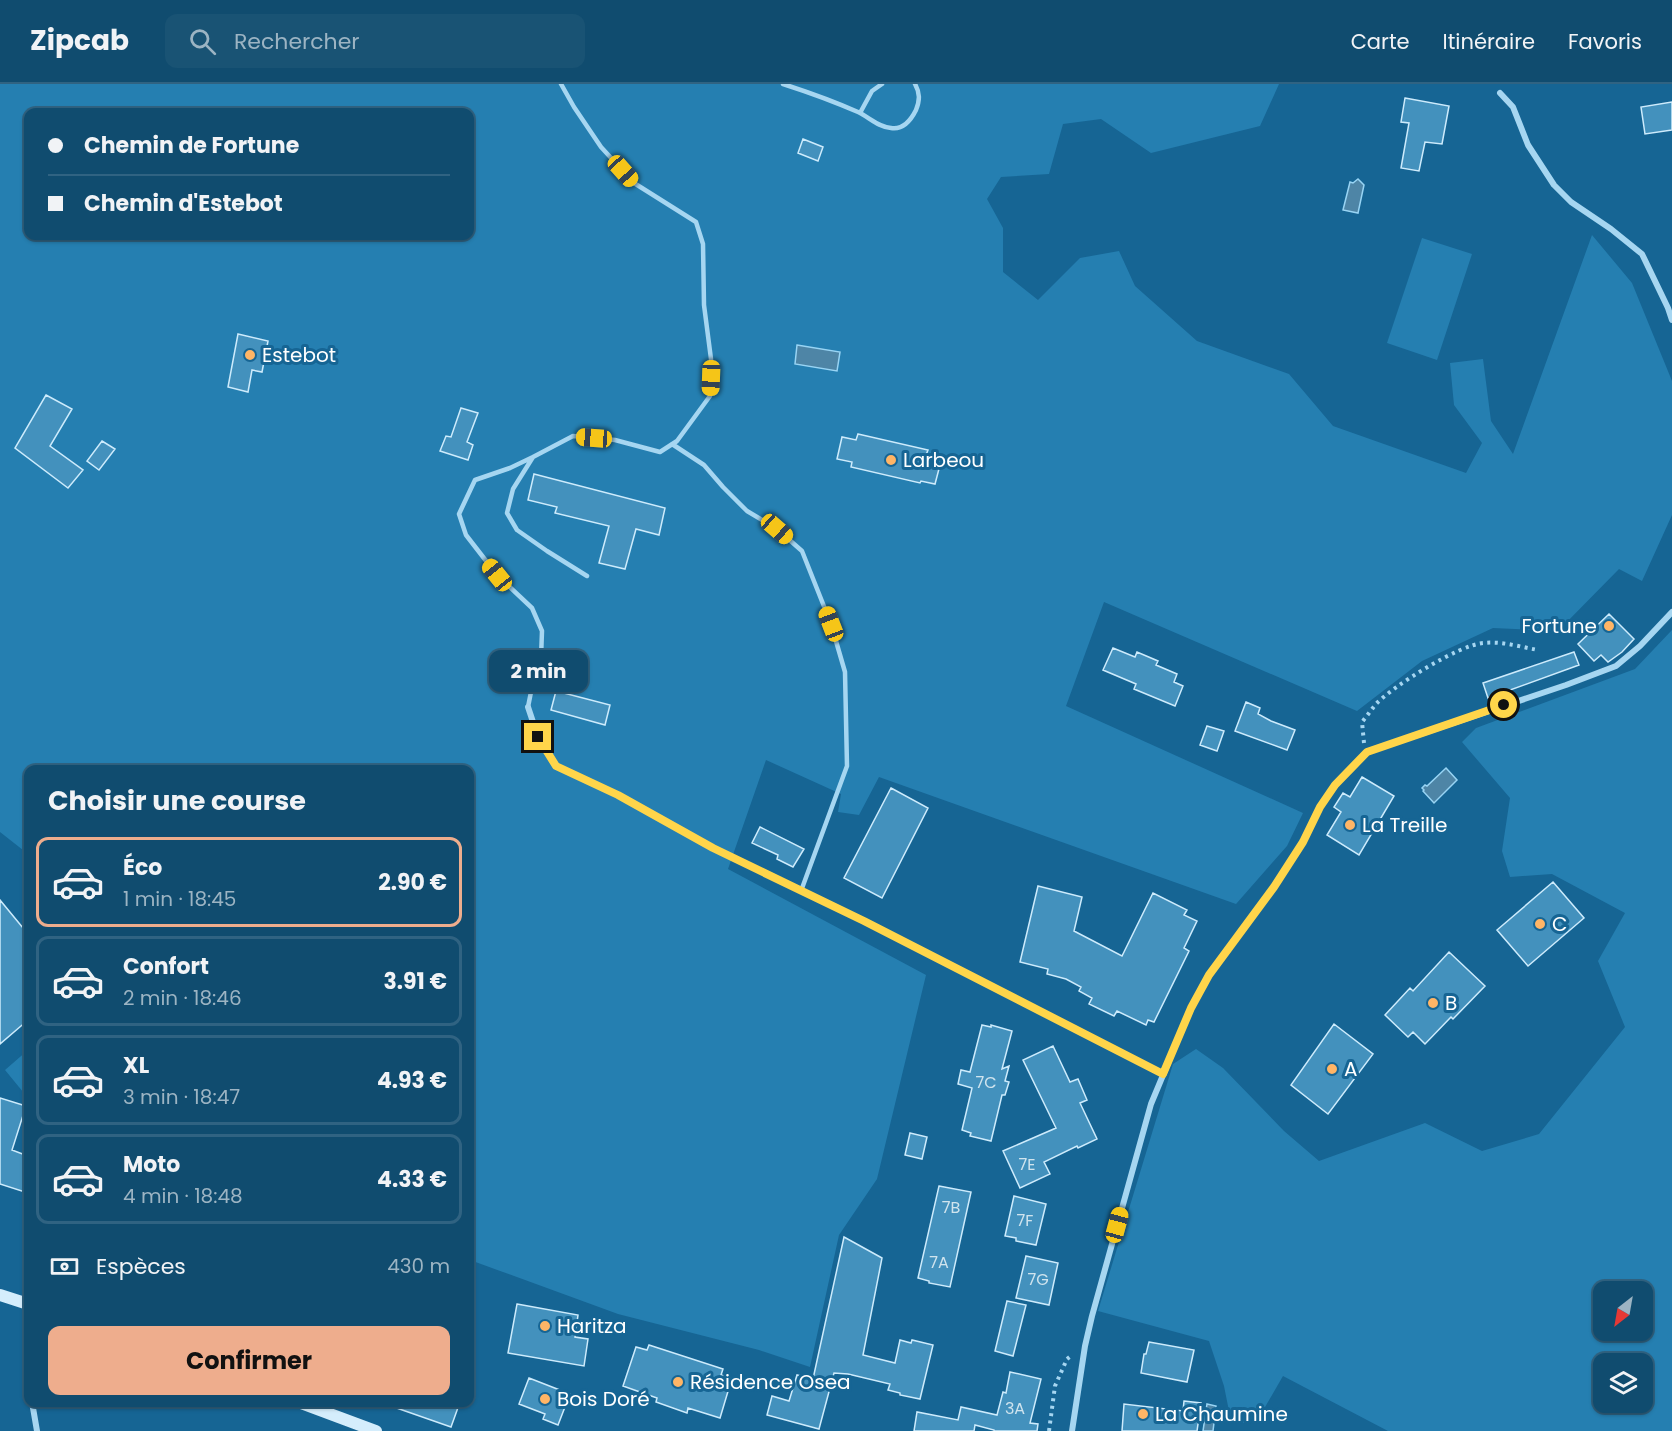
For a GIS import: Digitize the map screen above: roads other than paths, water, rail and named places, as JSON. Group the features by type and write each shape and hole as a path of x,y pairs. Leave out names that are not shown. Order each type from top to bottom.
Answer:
{"main road":[{"path":"0,1295 24,1303"},
{"path":"311,1407 376,1431"}],"street":[{"path":"1500,93 1513,106 1528,145 1554,185 1571,202 1611,229 1642,254 1672,320"},
{"path":"1072,1431 1085,1346 1151,1104 1163,1074 1191,1008 1209,975 1274,887 1335,785 1367,752 1616,666 1640,646 1672,612"},
{"path":"528,707 538,737 556,766 618,795 713,848 1163,1074"},
{"path":"33,1407 37,1431"}],"lane":[{"path":"528,707 532,682 541,658 542,632 532,608 497,575 466,535 459,514 475,480 510,468 573,436 615,440 660,452 677,441 710,396 711,359 704,305 703,244 696,222 634,183 601,147 561,84"},
{"path":"783,84 860,113 879,125 893,129 909,123 917,108 920,93 915,84"},
{"path":"860,113 872,91 882,84"},
{"path":"672,444 704,465 747,511 777,529 802,551 831,624 845,672 847,766 801,891"},
{"path":"533,457 513,489 507,513 517,530 587,576"}],"place":[{"name":"Estebot","path":"250,355"},
{"name":"Larbeou","path":"891,460"},
{"name":"Fortune","path":"1609,626"},
{"name":"La Treille","path":"1350,825"},
{"name":"C","path":"1540,924"},
{"name":"B","path":"1433,1003"},
{"name":"A","path":"1332,1069"},
{"name":"Haritza","path":"545,1326"},
{"name":"Résidence Osea","path":"678,1382"},
{"name":"Bois Doré","path":"545,1399"},
{"name":"La Chaumine","path":"1143,1414"}]}
